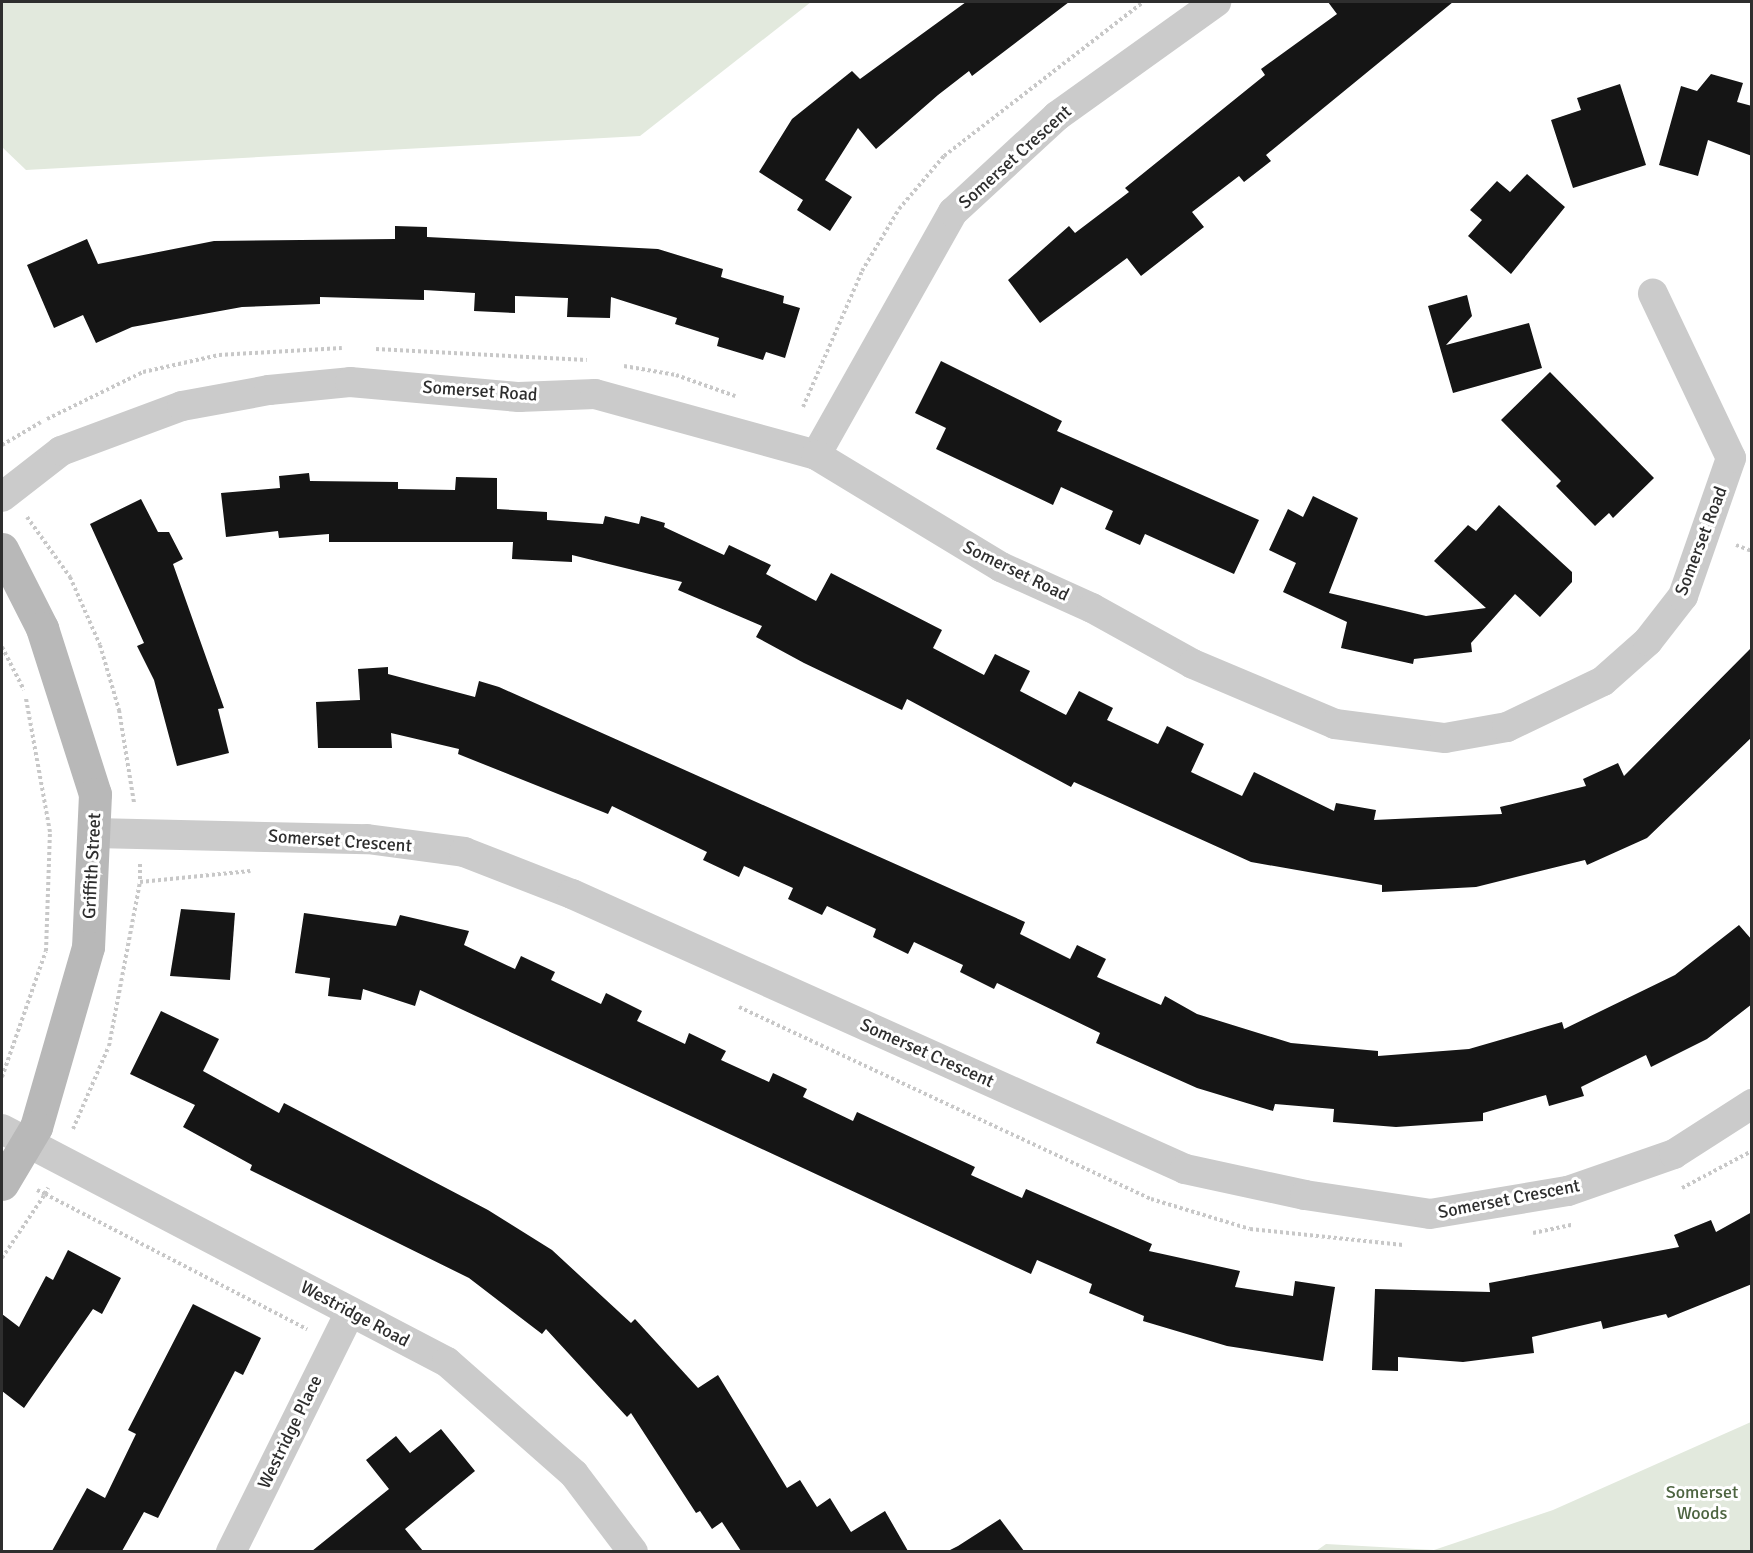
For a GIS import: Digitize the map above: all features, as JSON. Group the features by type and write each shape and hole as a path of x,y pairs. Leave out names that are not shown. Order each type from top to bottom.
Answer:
{"street":[{"name":"Somerset Crescent","path":"816,455 953,212 1057,116 1216,2"},
{"name":"Somerset Road","path":"2,497 61,451 182,406 350,382 519,397 595,394 816,455 1000,567 1092,608 1193,664 1335,724 1445,738 1508,727 1603,681 1648,641 1683,596 1708,535 1731,458 1653,294"},
{"name":"Griffith Street","path":"2,549 42,628 95,794 88,947 14,1136 4,1179"},
{"name":"Somerset Crescent","path":"94,833 367,839 464,852 583,899 1185,1169 1305,1196 1430,1214 1568,1191 1674,1154 1752,1104"},
{"name":"Westridge Road","path":"14,1136 447,1362 485,1391 574,1474 633,1551"},
{"name":"Westridge Place","path":"231,1551 350,1312"}],"path":[{"path":"798,419 862,271 899,209 944,156 1143,2"},
{"path":"2,445 143,372 219,355 354,348"},
{"path":"366,349 596,361"},
{"path":"618,365 676,375 742,399"},
{"path":"1726,542 1752,551"},
{"path":"2,647 25,692 50,832 46,951 2,1077"},
{"path":"2,1258 45,1194 109,1047 140,882 259,870"},
{"path":"733,1005 1151,1199 1250,1229 1415,1246"},
{"path":"1678,1190 1752,1151"},
{"path":"4,1179 45,1194 334,1343"},
{"path":"1520,1235 1577,1224"}],"green space":[{"path":"2,2 811,2 640,136 26,170 2,147"},
{"name":"Somerset Woods","path":"1751,1422 1751,1551 1316,1551 1326,1544 1434,1550 1553,1510"}],"building":[{"path":"966,2 1069,2 972,76 969,71 876,149 858,128 825,180 852,197 830,231 797,210 803,200 759,172 792,119 852,71 860,79"},
{"path":"1328,2 1453,2 1266,155 1271,161 1244,182 1239,176 1192,212 1204,227 1141,276 1127,258 1040,323 1008,280 1069,226 1075,233 1129,192 1125,188 1265,75 1261,69 1337,14"},
{"path":"1711,74 1743,83 1737,102 1752,106 1752,156 1708,140 1698,176 1659,165 1681,86 1697,91"},
{"path":"1620,84 1646,165 1573,188 1551,120 1581,110 1577,98"},
{"path":"1527,174 1565,207 1511,274 1468,236 1482,220 1470,210 1497,181 1510,192"},
{"path":"395,226 427,227 427,237 658,249 723,269 721,277 784,296 783,303 800,308 785,358 766,352 763,360 717,346 719,338 675,324 677,318 611,297 610,318 567,317 568,298 515,296 515,313 474,311 475,293 424,290 424,300 320,297 320,304 242,307 132,327 96,343 83,315 54,328 27,265 87,239 98,264 214,241 395,239"},
{"path":"1467,295 1472,316 1446,345 1529,323 1542,368 1453,393 1428,306"},
{"path":"941,361 1062,421 1057,431 1259,520 1234,574 1145,534 1140,545 1105,529 1113,511 1061,487 1053,505 936,449 946,428 915,413"},
{"path":"1550,372 1654,478 1613,518 1609,513 1595,526 1556,486 1561,481 1501,420"},
{"path":"309,473 310,481 398,482 398,489 455,490 456,477 497,478 497,509 547,512 547,520 603,524 605,516 639,524 641,516 665,523 664,527 724,555 729,545 771,565 766,574 816,601 831,573 942,630 933,648 984,675 995,654 1030,671 1020,691 1066,715 1079,691 1113,708 1107,720 1158,744 1167,726 1204,744 1191,772 1242,796 1254,772 1334,811 1336,803 1376,810 1374,820 1502,814 1500,807 1586,786 1583,779 1618,763 1624,776 1752,647 1752,737 1647,838 1587,865 1585,860 1476,887 1382,892 1382,885 1251,862 1074,782 1071,787 907,699 902,710 804,663 756,637 762,626 678,590 682,582 572,555 572,562 512,559 513,542 329,542 329,534 279,538 278,531 226,537 221,493 280,488 279,476"},
{"path":"1313,496 1358,518 1329,593 1426,616 1486,608 1434,561 1468,525 1476,531 1499,505 1572,572 1572,582 1540,617 1515,594 1471,643 1472,652 1414,659 1413,664 1341,648 1347,622 1283,592 1296,563 1269,550 1288,509 1303,517"},
{"path":"141,499 158,532 169,532 183,559 173,564 224,708 218,709 229,753 177,766 154,680 137,646 144,643 90,524"},
{"path":"388,667 388,674 475,697 479,681 499,687 1025,922 1020,934 1070,959 1077,945 1106,959 1097,977 1161,1005 1165,996 1197,1014 1291,1043 1378,1051 1378,1056 1469,1049 1562,1022 1564,1029 1675,975 1739,925 1752,940 1752,1004 1707,1039 1651,1067 1646,1055 1581,1087 1584,1096 1549,1106 1546,1095 1483,1113 1483,1121 1396,1127 1333,1122 1334,1109 1275,1104 1273,1111 1197,1088 1096,1043 1100,1033 997,983 994,989 960,972 963,965 914,942 908,954 873,937 876,929 827,906 822,915 788,899 793,888 744,866 739,877 703,860 707,852 612,806 608,814 458,754 459,749 391,733 392,748 318,748 316,702 360,700 358,669"},
{"path":"181,909 235,913 230,980 170,976"},
{"path":"304,913 396,926 400,915 469,931 464,945 515,969 521,956 555,972 551,980 601,1004 606,993 642,1011 637,1021 685,1044 689,1033 726,1051 721,1060 769,1082 773,1073 807,1089 803,1097 853,1121 857,1112 975,1167 971,1175 1022,1198 1026,1189 1152,1244 1149,1251 1240,1271 1235,1287 1293,1296 1295,1281 1335,1287 1323,1361 1227,1346 1143,1321 1144,1316 1089,1293 1092,1284 1037,1260 1031,1274 420,990 415,1006 363,989 361,1000 328,996 330,978 295,973"},
{"path":"161,1011 219,1039 203,1071 279,1113 284,1103 488,1210 552,1250 631,1323 635,1319 698,1388 718,1375 787,1488 800,1480 817,1507 830,1498 851,1532 885,1511 908,1551 741,1551 722,1522 712,1529 700,1511 696,1513 631,1413 627,1417 546,1329 542,1334 469,1278 250,1170 252,1165 183,1127 195,1105 130,1074"},
{"path":"1752,1212 1752,1284 1668,1318 1666,1314 1603,1329 1601,1321 1532,1337 1534,1353 1463,1362 1398,1357 1398,1371 1372,1370 1375,1289 1490,1292 1489,1283 1679,1247 1674,1235 1711,1220 1716,1232"},
{"path":"68,1250 121,1278 102,1314 93,1309 24,1408 2,1391 2,1314 19,1327 46,1276 53,1280"},
{"path":"193,1304 261,1338 243,1375 235,1371 158,1518 144,1512 122,1551 52,1551 87,1488 105,1498 136,1434 128,1430"},
{"path":"441,1429 475,1471 405,1529 423,1551 312,1551 389,1489 366,1460 396,1436 410,1453"},
{"path":"1000,1519 1024,1551 948,1551 958,1546"}]}
